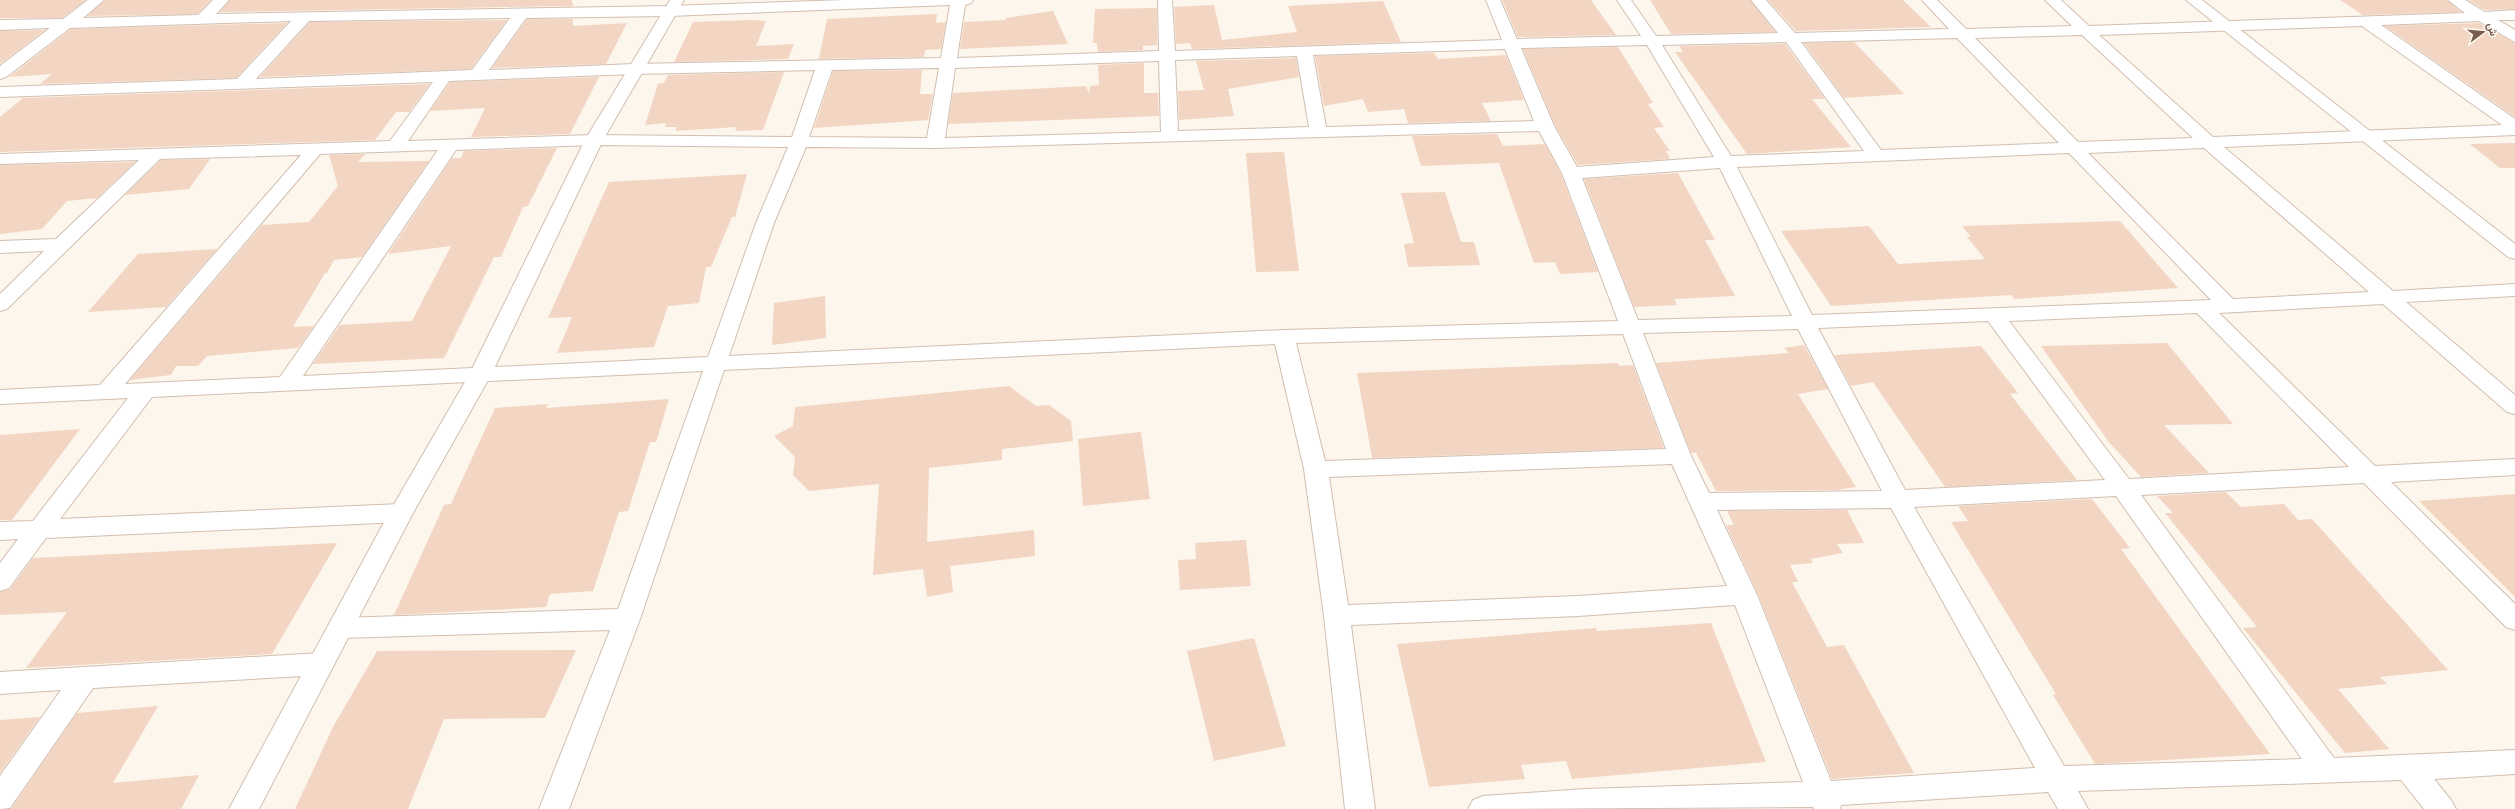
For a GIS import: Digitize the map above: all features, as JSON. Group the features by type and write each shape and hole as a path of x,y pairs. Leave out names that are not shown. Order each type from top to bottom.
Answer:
{"street":[{"path":"0,74 69,23 97,0"},
{"path":"200,20 222,0"},
{"path":"324,16 339,0"},
{"path":"935,143 958,0"},
{"path":"0,25 522,12 543,6 966,0"},
{"path":"1165,0 1170,137"},
{"path":"1493,0 1545,126 1571,172 1628,326 1680,456 1744,596 1825,802"},
{"path":"1624,0 1652,41 1726,162 1805,322 1898,499 2073,809"},
{"path":"1758,0 1790,38 1876,156"},
{"path":"1929,0 2228,306"},
{"path":"2052,0 2207,141 2389,297 2515,408"},
{"path":"2193,0 2515,253"},
{"path":"2455,0 2515,37"},
{"path":"244,809 401,513 480,375 594,140 673,5"},
{"path":"476,76 522,12"},
{"path":"0,92 634,70 949,63 1512,44 2227,27 2364,20 2515,15"},
{"path":"242,84 304,17"},
{"path":"2364,20 2515,129"},
{"path":"1304,51 1319,133"},
{"path":"554,809 627,619 765,223 798,142 825,66"},
{"path":"395,147 444,77"},
{"path":"0,159 153,156 594,140 935,143 1545,126"},
{"path":"1571,172 1726,162 2515,129"},
{"path":"286,384 450,145"},
{"path":"105,393 314,150"},
{"path":"0,305 153,156"},
{"path":"0,247 60,245"},
{"path":"0,397 1284,337 1805,322 2202,307 2515,290"},
{"path":"2202,307 2367,474 2515,620"},
{"path":"1993,314 2124,489 2326,770"},
{"path":"1284,337 1316,469 1337,616 1360,809"},
{"path":"0,581 42,529 146,391"},
{"path":"1316,469 1680,456"},
{"path":"1701,502 1898,499 2124,489 2367,474 2515,467"},
{"path":"0,531 401,513"},
{"path":"1337,616 1578,606 1744,596"},
{"path":"340,628 627,619"},
{"path":"0,683 321,664"},
{"path":"0,799 85,678"},
{"path":"1483,809 1825,802 2055,779 2408,768 2515,762"},
{"path":"2408,768 2441,809"}],"building":[{"path":"0,0 86,0 62,18 0,18"},
{"path":"105,0 211,0 197,14 87,16"},
{"path":"230,0 572,0 573,6 220,12"},
{"path":"1502,0 1591,0 1616,35 1518,37"},
{"path":"1650,0 1750,0 1775,32 1671,34"},
{"path":"1768,0 1903,0 1931,27 1796,31"},
{"path":"2340,0 2447,0 2461,12 2363,15"},
{"path":"2468,0 2515,0 2515,9 2485,10"},
{"path":"1383,1 1401,42 1192,49 1190,43 1176,44 1174,7 1214,5 1222,40 1297,32 1288,6"},
{"path":"1157,8 1157,45 1143,46 1143,50 1098,52 1097,43 1093,43 1095,9"},
{"path":"1053,11 1068,44 960,49 964,22 1006,20 1006,18"},
{"path":"937,14 936,23 946,22 941,49 925,50 924,57 819,59 827,19"},
{"path":"527,19 573,19 573,26 627,23 606,64 492,68"},
{"path":"507,20 471,69 260,77 310,22"},
{"path":"751,20 766,21 756,46 794,44 788,59 674,62 693,22"},
{"path":"287,23 236,78 40,84 52,74 9,77 71,29"},
{"path":"2479,23 2515,43 2515,117 2385,26"},
{"path":"45,30 0,64 0,31"},
{"path":"1854,42 1904,94 1844,98 1804,43"},
{"path":"1785,44 1825,99 1812,99 1851,147 1747,154 1675,52 1683,52 1679,46"},
{"path":"1618,47 1653,103 1648,104 1664,127 1654,128 1670,151 1666,151 1670,159 1578,165 1555,125 1523,49"},
{"path":"1434,53 1438,59 1506,55 1524,100 1482,103 1491,121 1408,123 1404,109 1368,112 1363,99 1324,106 1315,56"},
{"path":"1296,58 1299,77 1228,89 1234,116 1179,120 1178,91 1204,90 1196,61"},
{"path":"1144,63 1144,93 1158,93 1159,116 948,124 953,93 1086,86 1089,94 1090,86 1099,85 1098,65"},
{"path":"922,70 920,94 933,94 928,120 814,128 833,71"},
{"path":"784,72 763,130 735,131 737,127 675,131 677,127 665,127 666,123 645,125 658,84 664,83 668,75"},
{"path":"599,77 570,134 471,137 485,108 430,111 450,82"},
{"path":"430,84 409,112 396,112 375,140 0,152 0,117 23,98"},
{"path":"1497,134 1503,146 1545,144 1561,174 1598,272 1560,274 1555,262 1534,263 1499,163 1421,166 1412,136"},
{"path":"2515,143 2515,168 2500,168 2470,144"},
{"path":"557,148 528,206 523,207 501,257 494,257 444,358 313,364 340,325 412,321 451,246 388,254 452,158 461,158 464,151"},
{"path":"1284,152 1299,271 1256,272 1246,153"},
{"path":"365,154 358,162 429,161 362,257 334,260 293,327 314,326 298,348 207,356 198,366 176,366 171,375 130,380 262,225 309,222 338,186 329,155"},
{"path":"210,159 189,189 125,195 161,160"},
{"path":"135,162 97,198 67,201 42,229 0,234 0,165"},
{"path":"1678,173 1715,240 1705,240 1735,296 1674,299 1677,305 1634,307 1584,179"},
{"path":"747,174 735,217 732,217 711,267 706,267 699,303 668,306 654,347 557,353 572,317 548,318 609,182"},
{"path":"1445,192 1461,242 1474,242 1480,265 1408,267 1404,244 1414,243 1401,193"},
{"path":"2120,221 2178,288 2015,299 2011,295 1831,306 1781,231 1869,226 1898,264 1985,259 1967,237 1971,237 1962,226"},
{"path":"217,249 166,307 88,312 138,254"},
{"path":"825,296 826,338 772,345 774,303"},
{"path":"2167,343 2233,424 2164,425 2209,473 2141,477 2108,441 2041,346"},
{"path":"1804,345 1828,389 1798,394 1856,487 1836,490 1716,491 1696,453 1691,453 1656,363 1789,353 1784,348"},
{"path":"1981,346 2018,393 2010,394 2077,480 1945,487 1873,382 1851,386 1834,355"},
{"path":"1618,363 1619,366 1633,365 1664,448 1372,458 1357,373"},
{"path":"1009,386 1036,406 1049,405 1071,421 1073,441 1002,449 1002,460 929,468 927,542 1034,530 1035,556 950,566 953,592 927,597 923,569 873,575 879,484 809,491 793,475 795,457 774,436 793,426 795,407"},
{"path":"669,399 656,442 650,442 628,511 619,512 593,591 550,594 546,607 394,615 444,505 451,504 495,408 548,404 546,408"},
{"path":"80,429 12,520 0,520 0,435"},
{"path":"1141,432 1150,499 1083,506 1078,439"},
{"path":"2226,492 2241,507 2284,504 2298,520 2312,519 2448,670 2380,677 2387,684 2338,689 2389,749 2345,753 2243,628 2257,627 2165,513 2173,513 2157,496"},
{"path":"2515,494 2515,597 2419,501"},
{"path":"2092,499 2130,548 2121,549 2270,754 2095,764 2053,695 2056,694 1951,522 1968,521 1958,506"},
{"path":"1847,510 1864,543 1837,544 1843,553 1810,559 1813,563 1790,565 1798,582 1792,582 1827,647 1844,645 1914,773 1832,779 1758,594 1726,525 1734,525 1727,511"},
{"path":"1246,540 1251,586 1180,590 1178,560 1196,559 1195,543"},
{"path":"337,543 272,654 26,668 67,612 0,615 0,592 10,589 33,558"},
{"path":"1711,623 1766,762 1572,779 1566,761 1521,765 1525,779 1429,787 1397,644 1596,628 1597,631"},
{"path":"1254,638 1286,746 1214,761 1187,651"},
{"path":"576,650 545,718 444,719 408,809 295,809 333,727 377,651"},
{"path":"158,706 113,783 199,775 181,809 11,809 77,713"},
{"path":"40,717 0,773 0,720"}]}
